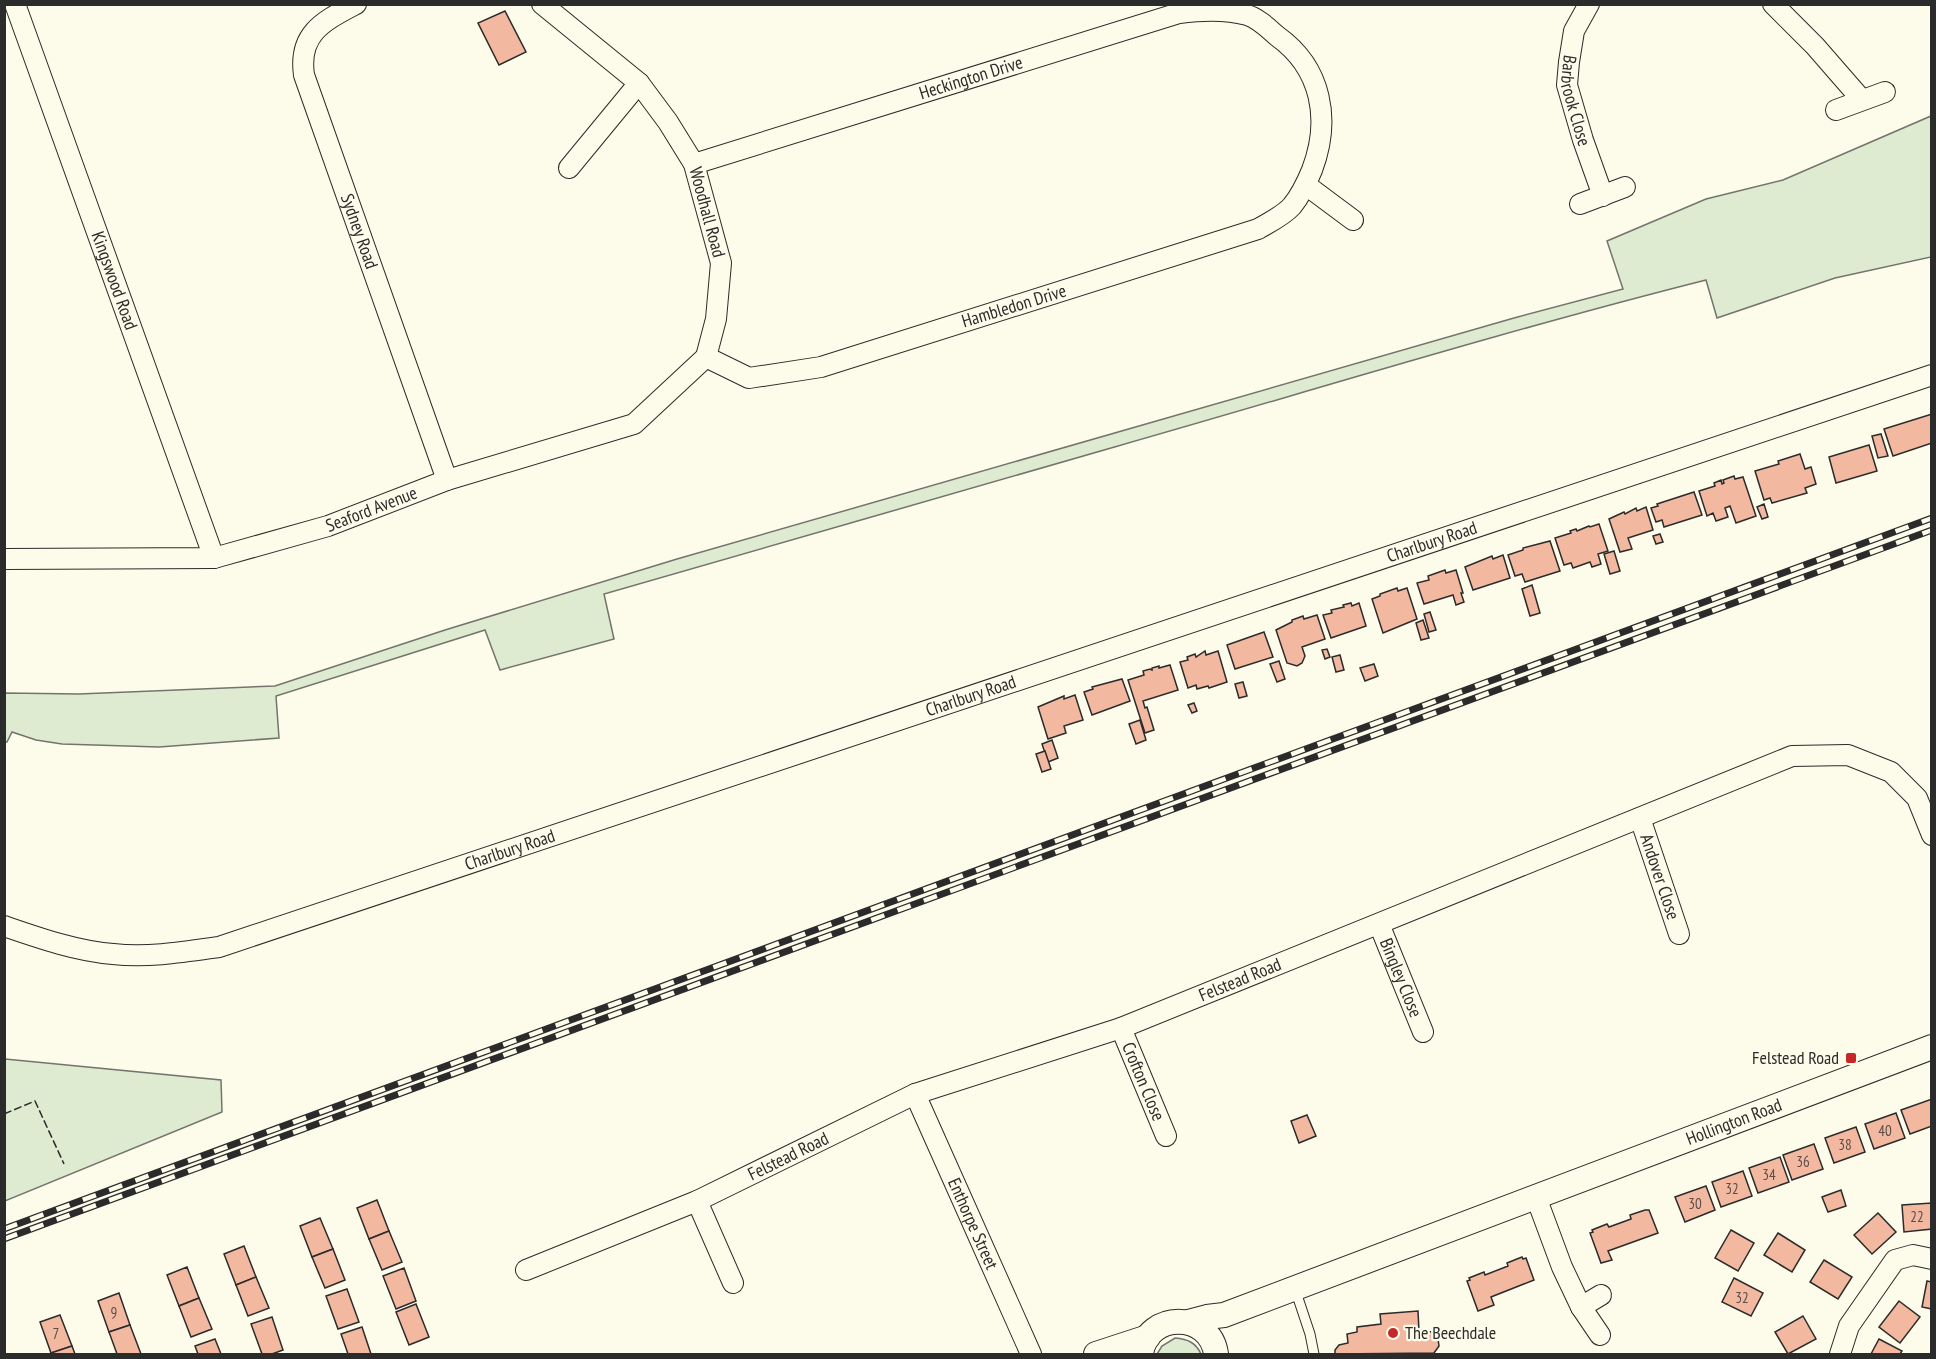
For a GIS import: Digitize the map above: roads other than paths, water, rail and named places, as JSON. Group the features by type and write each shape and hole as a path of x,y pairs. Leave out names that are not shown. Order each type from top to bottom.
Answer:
{"street":[{"name":"Kingswood Road","path":"15,4 214,558"},
{"name":"Sydney Road","path":"356,4 327,19 311,34 302,58 304,75 447,480"},
{"name":"Woodhall Road","path":"542,4 639,83 668,122 694,164 722,263 716,319 706,357"},
{"name":"Barbrook Close","path":"1589,4 1574,32 1567,85 1603,196"},
{"path":"1773,4 1815,46 1862,100"},
{"name":"Heckington Drive","path":"694,164 1179,13 1252,10 1305,63 1317,88"},
{"path":"568,168 639,83"},
{"name":"Hambledon Drive","path":"706,357 749,378 821,367 1258,229 1277,219 1292,206 1306,185 1320,149 1322,122 1317,88"},
{"path":"1836,110 1885,92"},
{"path":"1306,185 1353,220"},
{"path":"1580,204 1625,188"},
{"name":"Seaford Avenue","path":"4,559 214,558 328,526 447,480 634,424 706,357"},
{"name":"Charlbury Road","path":"4,926 52,942 112,954 168,955 219,947 1932,375"},
{"name":"Felstead Road","path":"526,1270 697,1201 915,1094 1121,1028 1792,756 1848,755 1891,772 1917,798 1932,835"},
{"name":"Andover Close","path":"1640,818 1679,934"},
{"name":"Bingley Close","path":"1379,924 1423,1032"},
{"name":"Crofton Close","path":"1121,1028 1166,1136"},
{"name":"Hollington Road","path":"1144,1346 1158,1328 1166,1324 1204,1336 1207,1317 1224,1315 1295,1289 1932,1047"},
{"name":"Enthorpe Street","path":"915,1094 1031,1354"},
{"path":"1536,1197 1562,1267 1581,1307 1600,1335"},
{"path":"697,1201 733,1283"},
{"path":"1840,1354 1849,1326 1896,1260 1913,1255 1932,1259"},
{"path":"1581,1307 1601,1295"},
{"path":"1096,1354 1144,1346"}],"lane":[{"path":"1295,1289 1314,1354"}],"railway":[{"path":"4,1229 1932,518"},
{"path":"4,1239 1932,530"}],"place":[{"name":"Felstead Road","path":"1851,1058"},
{"name":"The Beechdale","path":"1393,1333"}]}
